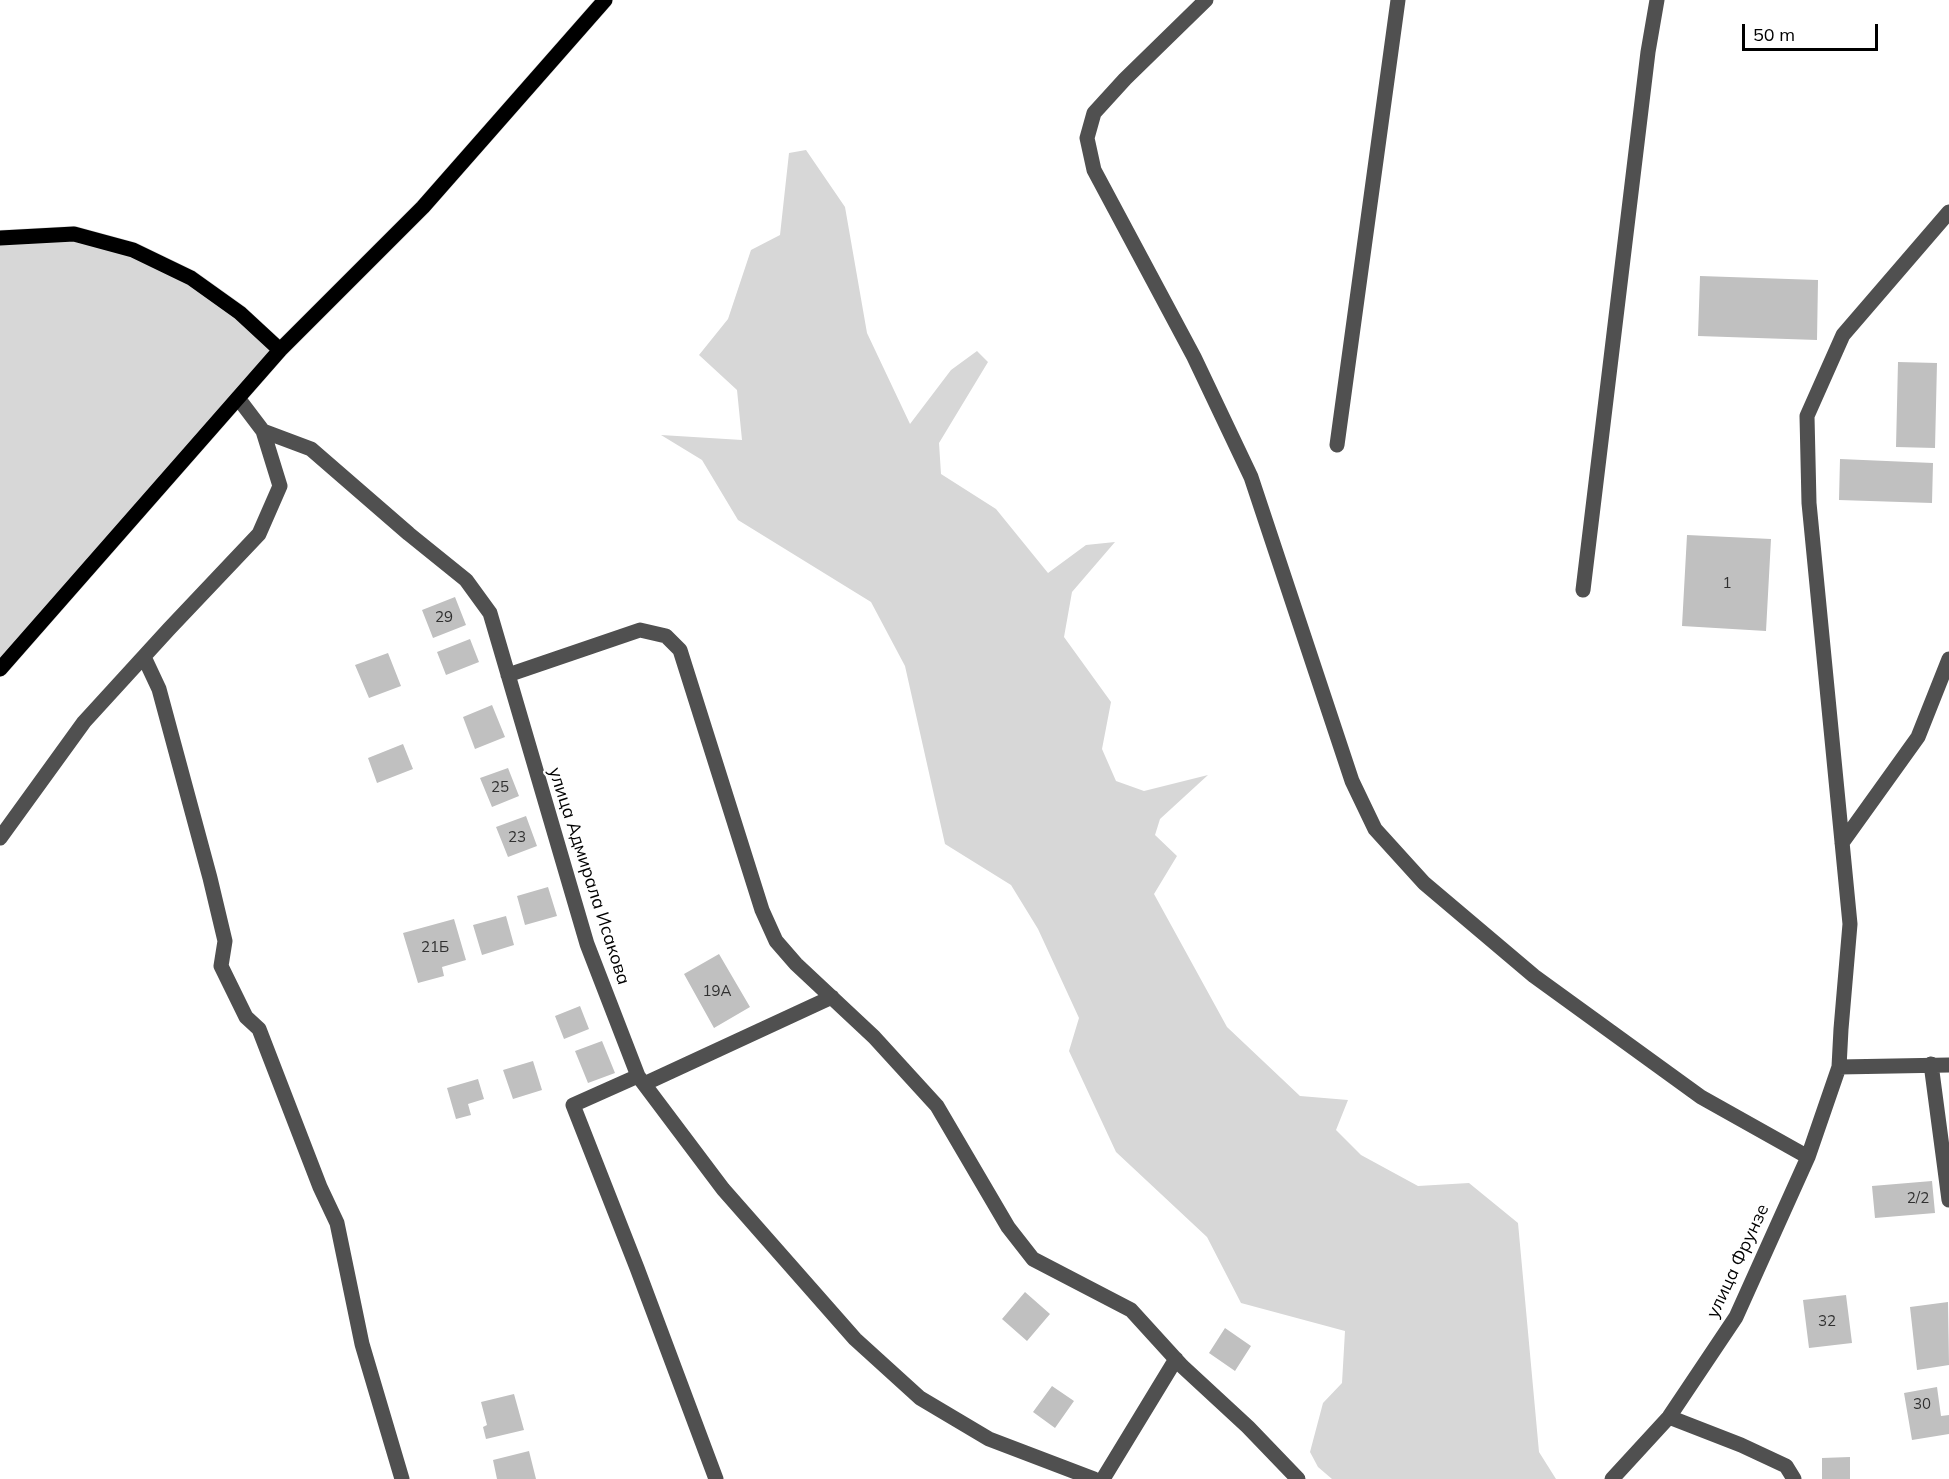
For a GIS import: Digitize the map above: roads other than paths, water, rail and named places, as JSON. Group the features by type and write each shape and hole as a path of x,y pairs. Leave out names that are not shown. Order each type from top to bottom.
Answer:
{"main road":[{"path":"0,669 280,350 423,207 605,0"},
{"path":"0,238 74,234 133,250 191,278 240,313 280,350"}],"street":[{"path":"1206,0 1125,79 1094,113 1087,138 1094,170 1194,357 1251,477 1352,781 1375,829 1424,884 1534,976 1701,1097 1808,1157"},
{"path":"1337,445 1398,0"},
{"path":"1583,590 1646,64 1657,0"},
{"name":"улица Фрунзе","path":"1612,1479 1669,1417 1736,1317 1808,1157 1839,1067 1850,924 1809,503 1807,416 1843,335 1949,212"},
{"path":"0,838 84,722 259,534 280,486 263,431 238,398"},
{"name":"улица Адмирала Исакова","path":"263,431 311,449 466,580 490,613 587,944 641,1080 723,1189 855,1339 920,1398 989,1439 1094,1479"},
{"path":"508,675 639,630 666,636 680,650 762,910 776,940 796,964 874,1037 937,1106 1008,1227 1033,1259 1131,1310 1176,1359 1248,1427 1298,1479"},
{"path":"144,657 159,689 210,878 225,941 221,966 246,1017 259,1029 320,1187 337,1223 362,1344 402,1479"},
{"path":"1842,843 1918,736 1949,659"},
{"path":"716,1479 573,1105 641,1080 832,998"},
{"path":"1931,1064 1949,1200"},
{"path":"1839,1067 1949,1065"},
{"path":"1103,1479 1176,1359"},
{"path":"1669,1417 1741,1445 1786,1466 1794,1479"}]}
